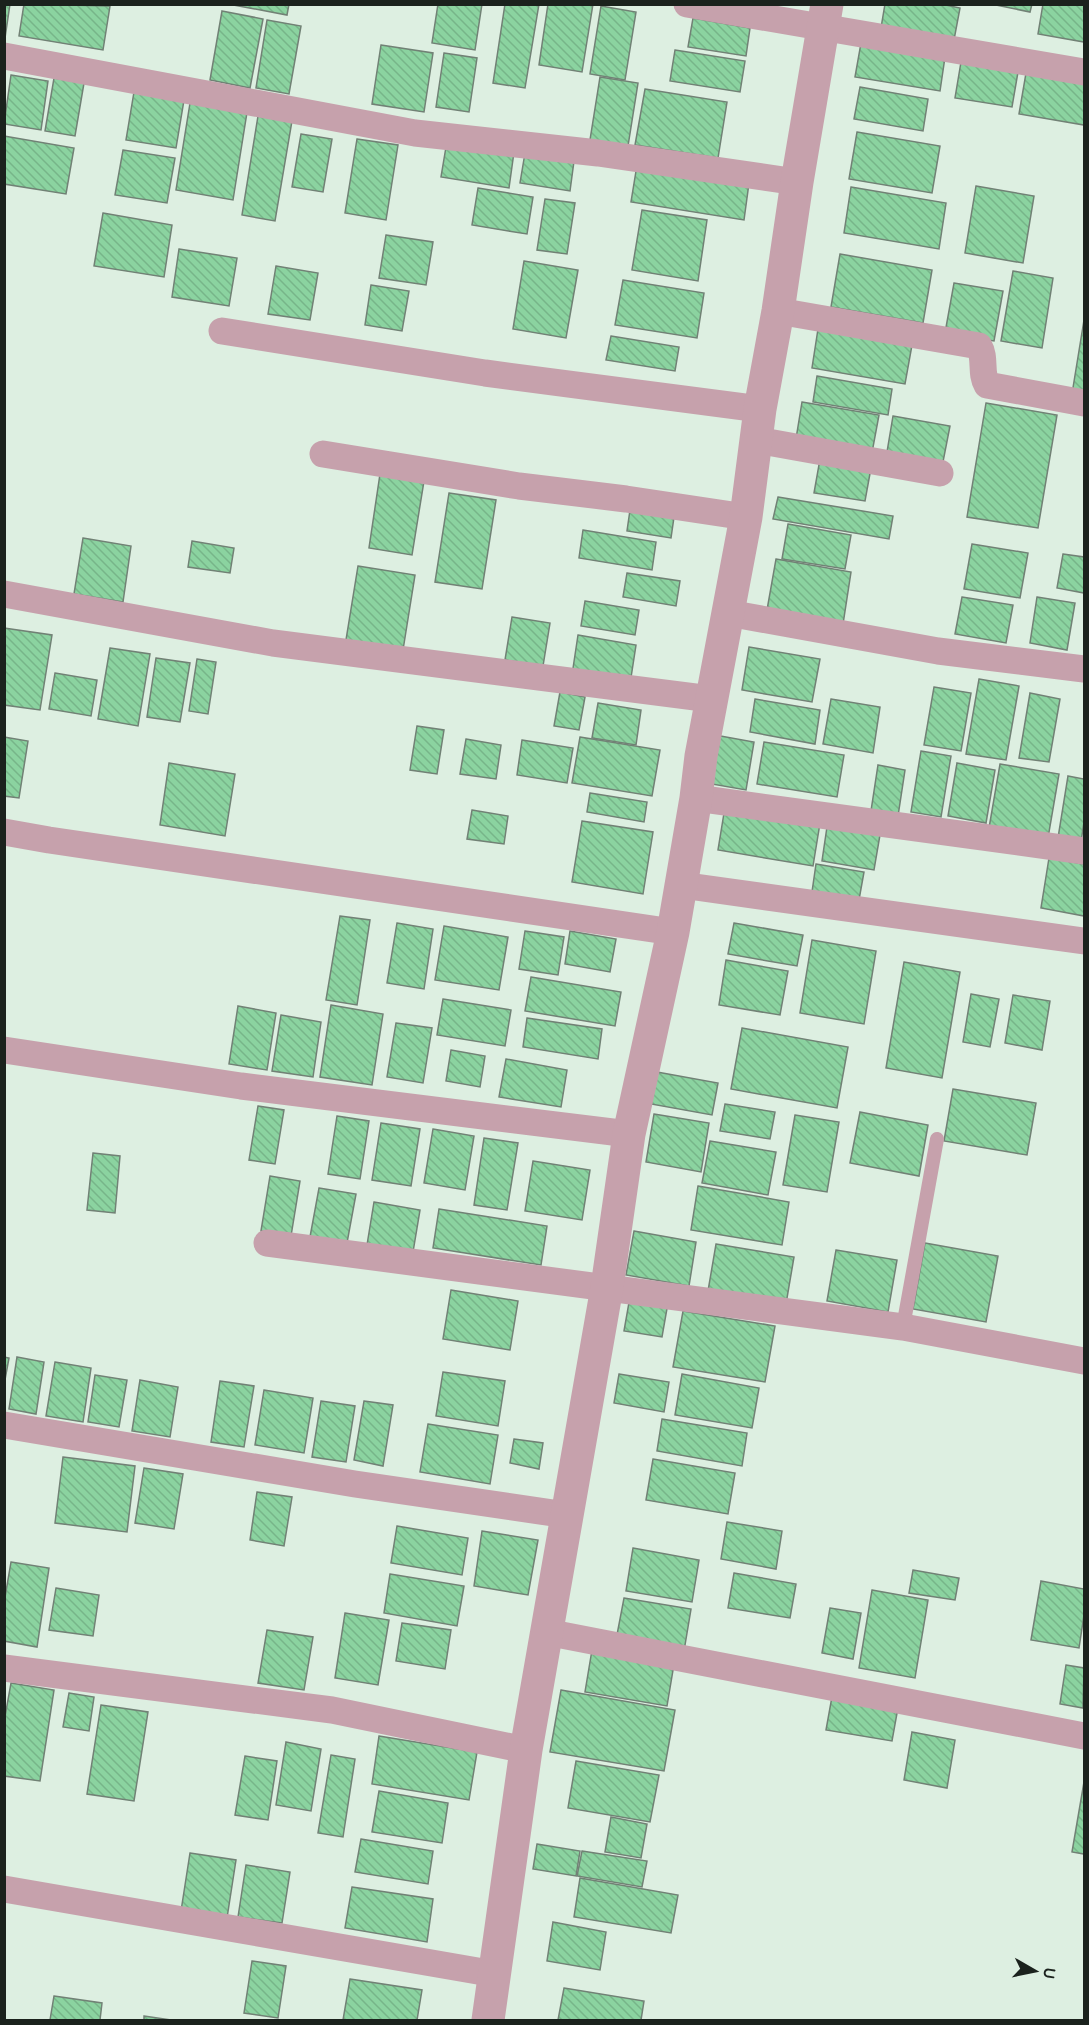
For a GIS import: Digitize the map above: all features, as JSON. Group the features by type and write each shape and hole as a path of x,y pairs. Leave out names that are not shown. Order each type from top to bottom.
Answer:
{"street":[{"path":"687,4 826,16 1084,72"},
{"path":"488,2020 526,1750 607,1287 629,1134 673,932 711,699 746,517 758,425 826,16"},
{"path":"4,56 415,133 598,153 797,182"},
{"path":"778,311 979,346 982,352 984,380 987,385 1084,403"},
{"path":"222,331 484,373 758,425 940,473"},
{"path":"322,454 519,486 746,517"},
{"path":"4,594 273,643 711,699"},
{"path":"728,613 938,651 1084,669"},
{"path":"696,798 1084,851"},
{"path":"4,832 673,932"},
{"path":"681,885 1084,941"},
{"path":"4,1050 241,1086 629,1134"},
{"path":"267,1243 903,1327 1084,1361"},
{"path":"4,1425 309,1476 567,1515"},
{"path":"546,1632 1084,1736"},
{"path":"4,1668 332,1710 526,1750"},
{"path":"4,1889 495,1974"}],"lane":[{"path":"903,1327 937,1139"}],"building":[{"path":"4,4 10,4 5,38 4,38"},
{"path":"24,4 110,6 103,50 19,36"},
{"path":"228,4 289,4 287,15"},
{"path":"438,4 482,4 475,50 432,43"},
{"path":"505,4 539,4 525,88 493,83"},
{"path":"548,4 593,4 582,72 539,65"},
{"path":"885,4 941,4 960,8 954,40 881,28"},
{"path":"991,4 1032,4 1030,12"},
{"path":"1043,4 1084,4 1084,42 1038,34"},
{"path":"601,6 636,12 625,80 590,74"},
{"path":"222,11 263,19 250,88 210,80"},
{"path":"693,18 750,28 746,56 688,47"},
{"path":"267,20 301,26 289,94 256,88"},
{"path":"861,43 945,57 940,91 855,77"},
{"path":"381,45 433,53 424,112 372,104"},
{"path":"675,50 745,61 740,92 670,81"},
{"path":"444,53 477,58 469,112 436,107"},
{"path":"961,62 1018,72 1012,107 955,98"},
{"path":"1026,73 1084,83 1084,125 1019,114"},
{"path":"11,75 48,81 41,130 4,124"},
{"path":"600,77 638,83 628,146 590,140"},
{"path":"54,78 84,83 75,136 45,131"},
{"path":"860,87 928,99 923,131 854,119"},
{"path":"645,89 727,102 718,158 635,145"},
{"path":"134,92 184,100 176,148 126,140"},
{"path":"191,97 248,106 233,200 176,190"},
{"path":"258,116 292,121 275,221 242,215"},
{"path":"857,132 940,146 932,193 849,179"},
{"path":"301,134 332,139 323,192 292,187"},
{"path":"4,136 74,148 66,194 4,184"},
{"path":"357,139 398,145 386,220 345,213"},
{"path":"447,141 514,152 509,188 441,177"},
{"path":"123,150 175,158 167,203 115,195"},
{"path":"525,153 574,161 570,191 520,183"},
{"path":"637,165 749,183 744,220 631,202"},
{"path":"976,186 1034,196 1023,263 965,253"},
{"path":"851,187 946,203 939,249 844,233"},
{"path":"478,188 533,197 527,234 472,225"},
{"path":"545,199 575,203 567,254 537,250"},
{"path":"642,210 707,220 698,281 632,270"},
{"path":"103,213 172,225 164,277 94,266"},
{"path":"386,235 433,242 426,285 379,278"},
{"path":"179,249 237,258 229,306 172,297"},
{"path":"840,254 932,270 923,323 831,307"},
{"path":"524,261 578,270 566,338 513,329"},
{"path":"276,266 318,273 310,320 268,314"},
{"path":"1013,271 1053,278 1042,348 1001,341"},
{"path":"623,280 704,293 697,338 615,325"},
{"path":"954,283 1003,291 994,341 945,333"},
{"path":"371,285 409,291 402,331 365,325"},
{"path":"1084,320 1084,402 1071,400"},
{"path":"818,329 912,345 905,384 812,368"},
{"path":"611,336 679,347 675,371 606,360"},
{"path":"817,376 892,389 888,415 813,402"},
{"path":"802,402 879,415 871,458 795,445"},
{"path":"986,403 1057,415 1038,528 967,517"},
{"path":"893,416 950,426 942,467 886,458"},
{"path":"820,459 871,468 865,501 814,493"},
{"path":"380,474 424,481 412,555 369,548"},
{"path":"449,493 496,500 482,589 435,582"},
{"path":"778,497 893,516 889,539 773,519"},
{"path":"630,510 674,517 671,538 627,531"},
{"path":"788,524 851,535 845,569 782,559"},
{"path":"583,530 656,542 652,570 579,558"},
{"path":"83,538 131,546 123,602 74,594"},
{"path":"192,541 234,548 230,573 188,567"},
{"path":"972,544 1028,553 1020,598 964,589"},
{"path":"1063,554 1084,557 1084,593 1057,588"},
{"path":"776,559 851,572 843,624 767,610"},
{"path":"358,566 415,575 403,650 346,640"},
{"path":"627,573 680,581 676,606 623,597"},
{"path":"962,597 1013,605 1006,643 955,634"},
{"path":"1037,597 1075,603 1067,650 1030,643"},
{"path":"585,601 639,610 635,635 581,626"},
{"path":"512,617 550,623 543,666 505,660"},
{"path":"4,628 52,635 40,710 4,705"},
{"path":"578,635 636,645 630,684 572,675"},
{"path":"749,647 820,659 812,702 742,690"},
{"path":"110,648 150,654 138,726 98,719"},
{"path":"156,658 190,663 180,722 147,717"},
{"path":"197,659 216,662 208,714 189,711"},
{"path":"55,673 97,680 91,716 49,709"},
{"path":"979,679 1019,686 1006,760 966,754"},
{"path":"934,687 971,693 961,751 924,745"},
{"path":"560,692 585,697 579,730 554,726"},
{"path":"1030,693 1060,699 1049,762 1019,758"},
{"path":"755,699 820,710 815,744 750,732"},
{"path":"831,699 880,707 873,753 823,744"},
{"path":"598,703 641,710 636,745 592,738"},
{"path":"417,726 444,730 437,774 410,770"},
{"path":"715,735 754,742 746,790 706,783"},
{"path":"4,737 28,741 19,798 4,796"},
{"path":"580,737 660,750 652,796 572,783"},
{"path":"466,739 501,745 496,779 460,774"},
{"path":"522,740 573,748 567,783 517,775"},
{"path":"764,742 844,755 837,797 757,784"},
{"path":"921,751 951,756 941,817 911,812"},
{"path":"169,763 235,774 225,836 160,825"},
{"path":"957,763 995,770 986,823 948,816"},
{"path":"1000,764 1059,774 1048,838 989,828"},
{"path":"878,765 905,770 898,816 871,811"},
{"path":"1068,776 1084,779 1084,822 1081,842 1058,838"},
{"path":"590,793 647,802 644,822 587,812"},
{"path":"725,807 820,823 813,866 718,850"},
{"path":"472,810 508,816 504,844 467,839"},
{"path":"828,820 881,829 874,870 822,861"},
{"path":"582,821 653,832 643,894 572,882"},
{"path":"1049,858 1084,864 1084,916 1041,908"},
{"path":"816,864 864,872 859,900 812,892"},
{"path":"340,916 370,920 357,1005 326,1000"},
{"path":"397,923 433,929 424,989 387,983"},
{"path":"734,923 803,935 797,966 728,954"},
{"path":"444,926 508,937 499,990 435,980"},
{"path":"525,931 564,937 558,975 519,969"},
{"path":"570,931 616,939 610,972 565,964"},
{"path":"812,940 876,951 864,1024 800,1013"},
{"path":"726,960 788,971 780,1015 719,1005"},
{"path":"904,962 960,972 942,1078 886,1068"},
{"path":"531,977 621,992 615,1026 525,1011"},
{"path":"971,994 999,999 990,1047 963,1042"},
{"path":"1013,995 1050,1001 1042,1050 1005,1043"},
{"path":"443,999 511,1010 505,1046 437,1035"},
{"path":"331,1005 383,1014 372,1085 320,1077"},
{"path":"238,1006 276,1013 267,1070 229,1064"},
{"path":"281,1015 321,1022 313,1077 272,1071"},
{"path":"527,1018 602,1029 598,1059 523,1047"},
{"path":"396,1023 432,1028 423,1083 387,1077"},
{"path":"742,1028 848,1047 837,1108 731,1089"},
{"path":"451,1050 485,1056 480,1087 446,1081"},
{"path":"506,1059 567,1070 561,1107 499,1097"},
{"path":"657,1072 718,1083 712,1115 651,1104"},
{"path":"953,1089 1036,1103 1027,1155 944,1141"},
{"path":"725,1104 775,1112 770,1139 720,1131"},
{"path":"258,1106 284,1110 275,1164 249,1160"},
{"path":"860,1112 928,1125 919,1176 850,1163"},
{"path":"654,1114 709,1123 701,1172 646,1162"},
{"path":"795,1115 839,1122 827,1192 783,1185"},
{"path":"337,1116 369,1121 360,1179 328,1174"},
{"path":"381,1123 420,1129 411,1186 372,1180"},
{"path":"433,1129 474,1136 465,1190 424,1183"},
{"path":"484,1138 518,1143 507,1210 474,1205"},
{"path":"710,1141 776,1152 768,1195 702,1183"},
{"path":"93,1153 120,1156 115,1213 87,1210"},
{"path":"533,1161 590,1170 582,1220 525,1211"},
{"path":"270,1176 300,1181 291,1236 261,1231"},
{"path":"698,1186 789,1202 782,1245 691,1230"},
{"path":"319,1188 356,1194 347,1243 310,1237"},
{"path":"374,1202 420,1210 412,1258 366,1251"},
{"path":"439,1209 547,1226 541,1265 433,1248"},
{"path":"634,1231 696,1242 689,1286 626,1275"},
{"path":"925,1243 998,1256 986,1322 913,1309"},
{"path":"716,1244 794,1257 786,1304 708,1291"},
{"path":"836,1250 897,1260 888,1312 827,1301"},
{"path":"451,1290 518,1301 510,1350 443,1339"},
{"path":"631,1291 669,1297 662,1337 624,1331"},
{"path":"683,1311 775,1326 765,1382 673,1367"},
{"path":"4,1357 9,1358 4,1385"},
{"path":"17,1357 44,1362 36,1414 9,1409"},
{"path":"55,1362 91,1368 83,1422 46,1416"},
{"path":"443,1372 505,1381 498,1426 436,1416"},
{"path":"619,1374 669,1382 664,1412 614,1403"},
{"path":"682,1374 759,1388 752,1428 675,1415"},
{"path":"95,1375 127,1380 119,1427 88,1422"},
{"path":"140,1380 178,1387 170,1437 132,1431"},
{"path":"220,1381 254,1386 244,1447 211,1442"},
{"path":"264,1390 313,1398 304,1453 255,1445"},
{"path":"321,1401 355,1406 346,1462 312,1457"},
{"path":"364,1401 393,1405 383,1466 354,1460"},
{"path":"662,1419 747,1433 742,1466 657,1451"},
{"path":"428,1424 498,1435 490,1484 420,1472"},
{"path":"514,1439 543,1443 539,1469 510,1463"},
{"path":"63,1457 135,1466 127,1532 55,1523"},
{"path":"653,1459 735,1473 728,1514 646,1500"},
{"path":"144,1468 183,1474 174,1529 135,1523"},
{"path":"257,1492 292,1497 284,1546 250,1540"},
{"path":"727,1522 782,1531 776,1569 721,1559"},
{"path":"397,1526 468,1538 462,1575 391,1563"},
{"path":"482,1531 538,1540 528,1595 474,1586"},
{"path":"633,1548 699,1560 692,1602 626,1591"},
{"path":"11,1562 49,1568 37,1647 4,1641 4,1603"},
{"path":"913,1570 959,1578 955,1600 909,1593"},
{"path":"734,1573 796,1584 790,1618 728,1608"},
{"path":"390,1574 464,1586 457,1626 384,1613"},
{"path":"1041,1581 1084,1589 1084,1615 1079,1648 1031,1640"},
{"path":"56,1588 99,1595 93,1636 49,1630"},
{"path":"872,1590 928,1600 915,1678 859,1668"},
{"path":"624,1598 691,1609 684,1651 616,1640"},
{"path":"830,1608 861,1613 853,1659 822,1653"},
{"path":"345,1613 389,1620 378,1685 335,1678"},
{"path":"402,1623 451,1630 445,1669 396,1661"},
{"path":"267,1630 313,1637 304,1690 258,1683"},
{"path":"592,1650 674,1664 667,1706 585,1692"},
{"path":"1066,1665 1084,1668 1083,1708 1060,1704"},
{"path":"11,1683 54,1690 40,1781 4,1776 4,1722"},
{"path":"561,1690 675,1710 664,1771 550,1752"},
{"path":"833,1691 899,1702 892,1741 826,1730"},
{"path":"69,1693 94,1697 89,1731 63,1727"},
{"path":"101,1705 148,1712 134,1801 87,1794"},
{"path":"912,1732 955,1740 947,1788 904,1780"},
{"path":"379,1736 477,1752 469,1800 372,1784"},
{"path":"286,1742 321,1749 311,1811 276,1805"},
{"path":"331,1755 355,1759 343,1837 318,1833"},
{"path":"245,1756 277,1761 268,1820 235,1815"},
{"path":"576,1761 659,1775 650,1822 568,1808"},
{"path":"1084,1782 1084,1854 1072,1852"},
{"path":"379,1791 448,1803 442,1843 372,1832"},
{"path":"611,1817 647,1824 641,1858 605,1852"},
{"path":"361,1839 433,1851 428,1884 355,1872"},
{"path":"537,1844 580,1851 576,1876 533,1869"},
{"path":"582,1851 647,1861 642,1887 577,1876"},
{"path":"190,1853 236,1860 227,1918 181,1911"},
{"path":"246,1865 290,1872 282,1923 238,1917"},
{"path":"580,1878 678,1895 671,1933 574,1917"},
{"path":"352,1887 433,1899 427,1942 345,1928"},
{"path":"553,1922 606,1932 600,1970 547,1961"},
{"path":"252,1961 286,1966 278,2018 244,2013"},
{"path":"350,1979 422,1990 417,2020 343,2020"},
{"path":"564,1988 644,2001 641,2020 558,2020"},
{"path":"54,1996 102,2003 100,2020 50,2020"},
{"path":"144,2016 171,2020 144,2020"}]}
